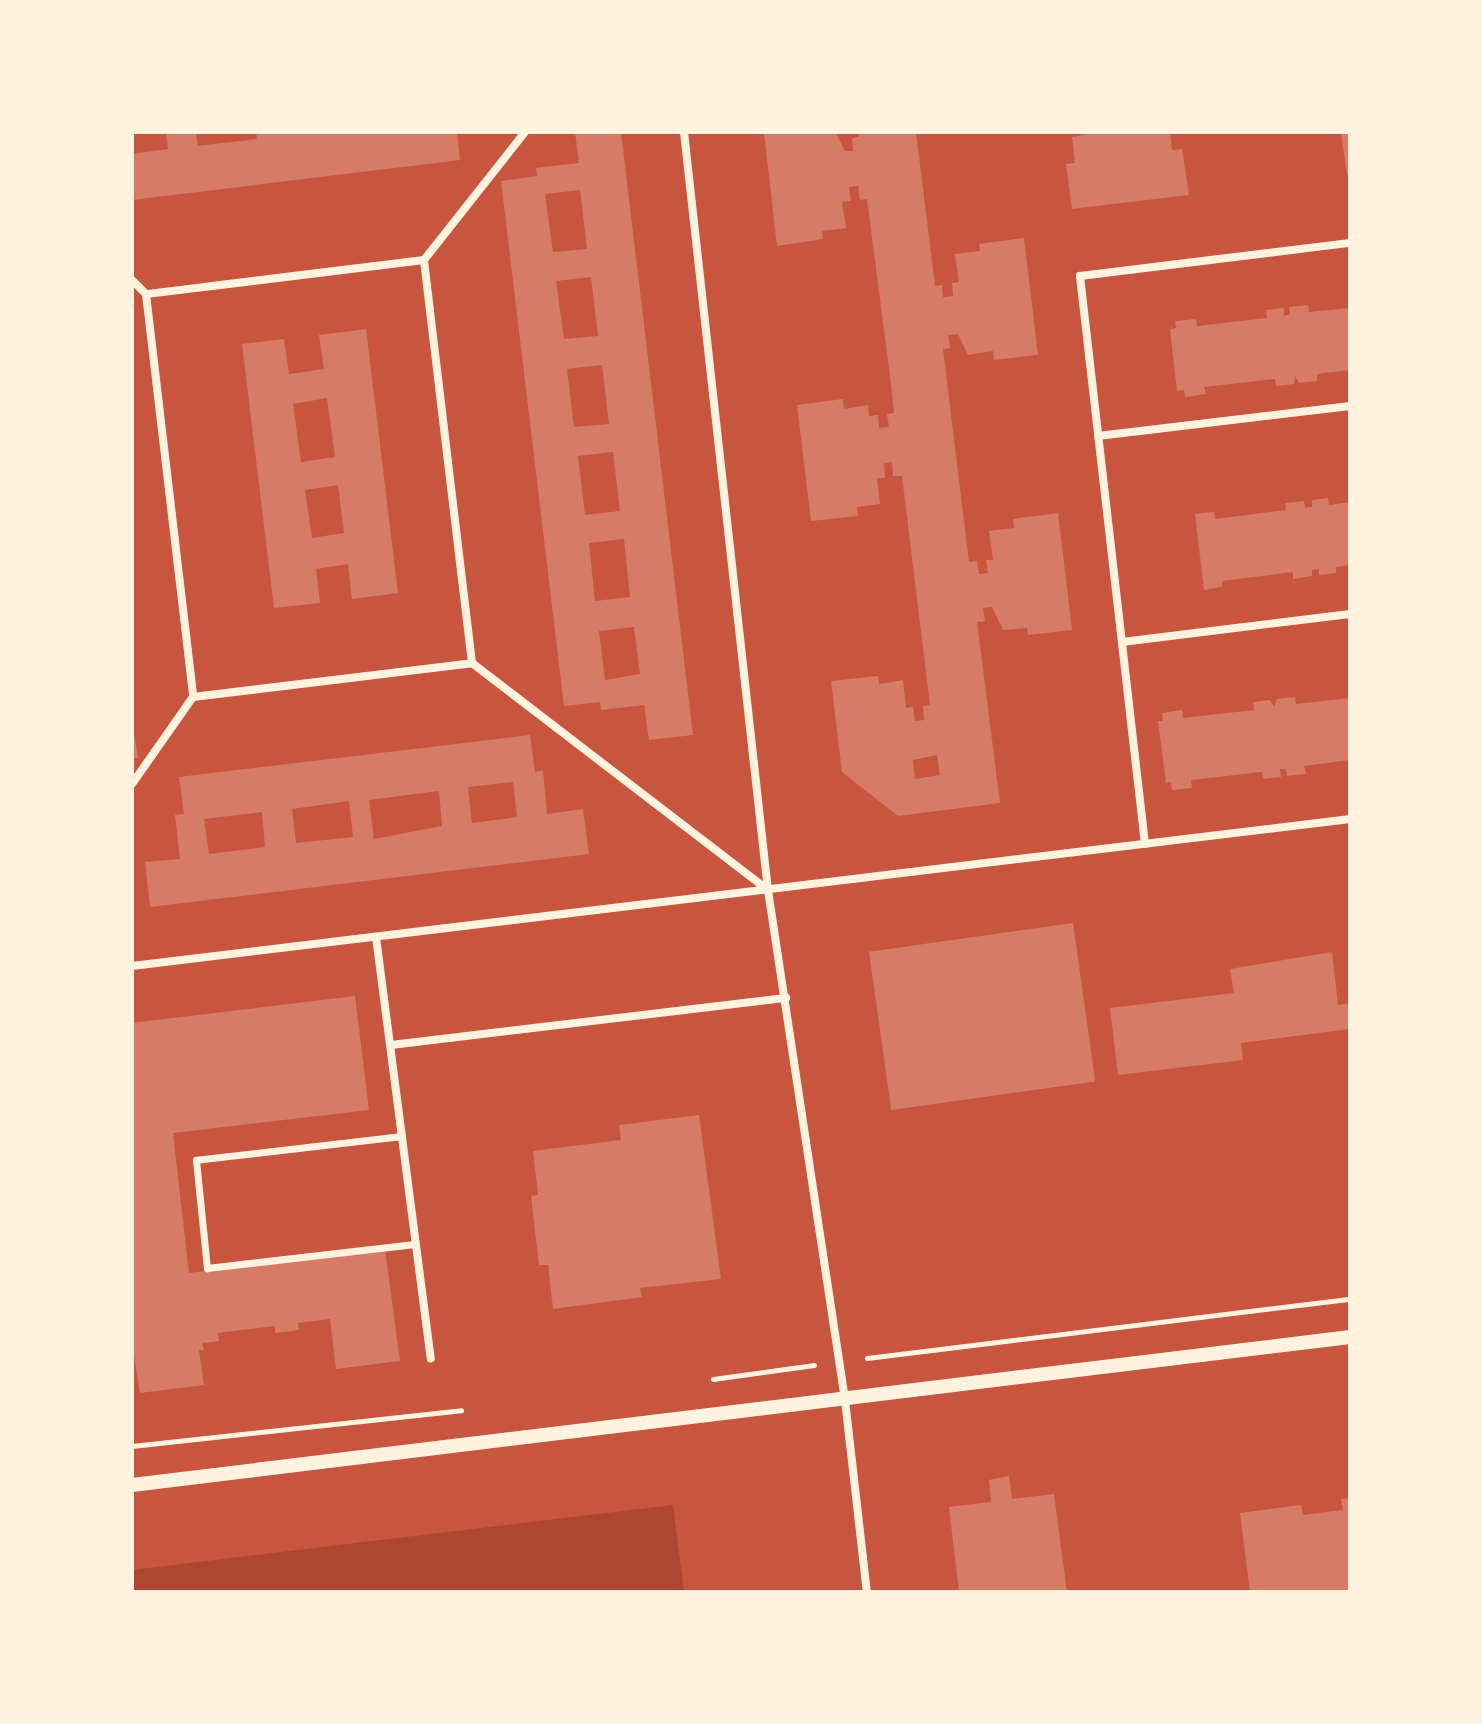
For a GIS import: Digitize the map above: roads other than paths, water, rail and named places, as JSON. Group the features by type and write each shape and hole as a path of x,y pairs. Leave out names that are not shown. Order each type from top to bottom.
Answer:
{"street":[{"path":"146,294 424,260 525,132"},
{"path":"684,132 768,890 845,1400 867,1592"},
{"path":"1145,844 1080,276 1350,243"},
{"path":"424,260 472,663"},
{"path":"132,280 146,294 193,697 132,784"},
{"path":"1098,436 1350,406"},
{"path":"1122,642 1350,614"},
{"path":"193,697 472,663 768,890"},
{"path":"132,966 1350,819"},
{"path":"376,937 431,1358"},
{"path":"391,1045 786,998"},
{"path":"402,1136 196,1160 207,1268 415,1244"},
{"path":"132,1485 1350,1337"}]}
